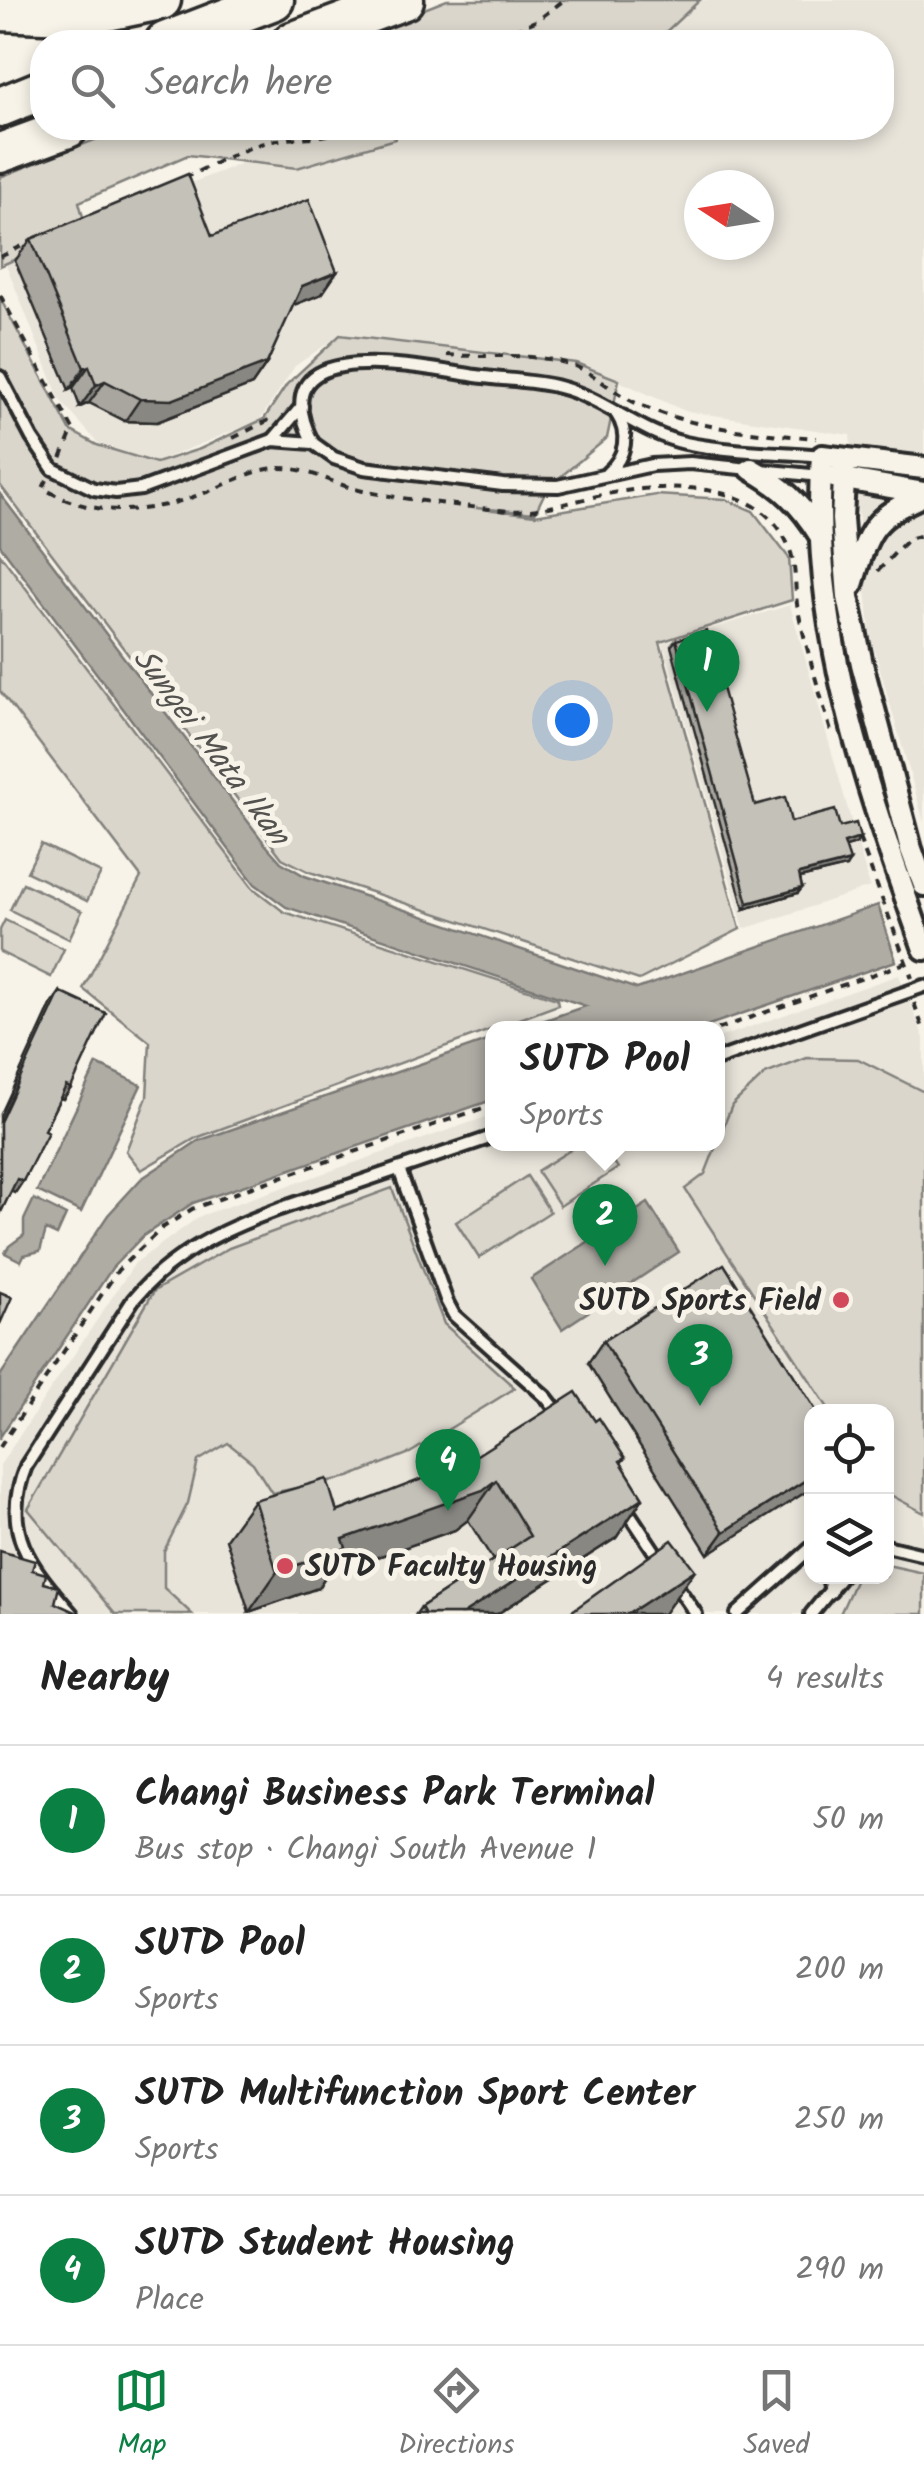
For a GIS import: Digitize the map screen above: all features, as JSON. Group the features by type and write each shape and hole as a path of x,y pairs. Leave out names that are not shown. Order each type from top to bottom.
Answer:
{"highway":[{"path":"0,11 161,0"},
{"path":"196,30 274,0"},
{"path":"324,30 404,0"},
{"path":"0,107 30,95"},
{"path":"0,153 35,140"}],"street":[{"path":"920,954 870,793 838,666 820,535 823,457 844,469 924,494"},
{"path":"844,469 924,468"},
{"path":"751,469 794,498 820,535"},
{"path":"844,469 842,530 848,596 866,682 924,885"},
{"path":"848,596 864,542 877,522 893,508 924,494"}],"lane":[{"path":"358,362 392,363 560,387 646,430 684,443 823,457 751,469 652,465 558,486 438,478 364,468 334,458 313,443 301,418 302,392 330,368 358,362"},
{"path":"0,377 32,438 57,464 94,489 141,488 273,440 313,443"},
{"path":"273,440 302,406"},
{"path":"606,474 617,465 625,440 616,412"},
{"path":"725,1058 919,989"},
{"path":"72,1614 26,1557 16,1534 14,1490 133,1300 154,1274 179,1256 259,1216 485,1139"},
{"path":"399,1169 454,1314 546,1397 567,1426"},
{"path":"618,1498 696,1614"},
{"path":"894,1548 924,1554"},
{"path":"737,1614 804,1554"},
{"path":"829,1584 830,1592"},
{"path":"811,1614 836,1584"}],"path":[{"path":"513,30 538,20 564,0"},
{"path":"174,182 259,144 277,140"},
{"path":"0,256 36,240"},
{"path":"0,295 73,429 43,488 96,510 142,510 198,496 264,470 285,468 304,470 362,490 504,510 543,509 602,494 666,487 726,492 755,505 774,522 790,548 804,639 836,747"},
{"path":"446,355 528,358 575,366 633,402 680,420 757,433 823,457"},
{"path":"228,440 272,418"},
{"path":"57,464 70,465"},
{"path":"877,574 882,564 908,540 924,535"},
{"path":"857,833 919,989 915,1010 924,1031"},
{"path":"725,1026 906,964 920,954"}],"shaded area":[{"path":"447,0 700,0 668,30 371,30"},
{"path":"695,0 924,0 924,822 871,638 850,435 685,411 577,362 341,334 295,366 260,420 156,462 98,443 60,400 3,257 265,154 324,140 894,140 894,30 619,30"},
{"path":"94,140 392,140 297,168 188,155 79,202 86,228 0,266 0,177"},
{"path":"0,298 70,430 97,445 156,463 200,449 264,419 287,384 340,335 576,363 619,380 607,438 547,488 535,513 476,508 535,515 656,495 725,499 753,511 789,558 792,600 660,642 740,929 639,980 310,872 282,858 0,485"},
{"path":"0,494 265,844 281,862 305,876 637,989 878,905 896,961 720,1021 542,1021 586,1006 286,907 255,884 0,545"},
{"path":"0,554 253,888 284,912 557,999 558,1005 514,1021 485,1021 485,1032 196,1138 141,1170 126,1151 147,1097 150,1042 83,989 141,877 0,691"},
{"path":"790,605 870,887 744,929 663,643"},
{"path":"41,844 101,873 87,901 27,872"},
{"path":"23,883 82,911 69,939 10,910"},
{"path":"5,920 64,949 51,977 0,952 0,930"},
{"path":"899,975 924,1038 924,1614 47,1614 0,1557 0,1465 135,1263 200,1216 485,1117 485,1151 725,1151 725,1036"},
{"path":"485,1041 485,1102 193,1203 143,1236 112,1268 0,1437 0,1376 108,1215 141,1179 198,1141"},
{"name":"SUTD Sports Field","path":"807,1058 858,1059 924,1092 924,1513 894,1497 894,1404 825,1404 685,1189 705,1174 714,1151 725,1151 725,1123 732,1105 765,1074"},
{"path":"97,1064 141,1085 81,1212 37,1191"},
{"path":"569,1151 607,1151 618,1168 560,1206 537,1171"},
{"path":"527,1176 550,1212 479,1258 456,1222"},
{"path":"392,1188 444,1324 515,1388 410,1453 349,1477 272,1493 253,1463 228,1443 198,1461 188,1503 164,1551 164,1588 192,1614 115,1614 28,1509 154,1291 229,1248"},
{"path":"34,1199 66,1215 57,1235 46,1230 40,1251 24,1255 21,1261 5,1253 24,1235 24,1220"},
{"path":"648,1203 679,1252 562,1329 531,1279"},
{"path":"894,1567 924,1573 924,1614 840,1614 854,1584 894,1584"}],"building":[{"path":"188,174 212,236 309,199 337,272 302,286 267,363 172,400 140,399 105,381 96,385 89,366 84,368 31,239"},
{"path":"706,631 755,805 785,797 791,822 835,810 840,827 856,823 860,838 844,843 850,861 799,874 802,888 748,903 676,640"},
{"path":"60,992 106,1013 71,1088 66,1086 44,1130 48,1132 23,1181 17,1179 0,1214 0,1122"},
{"path":"724,1264 812,1404 804,1404 804,1481 724,1532 603,1341"},
{"path":"0,1292 12,1297 0,1324"},
{"path":"576,1392 625,1458 620,1461 643,1498 463,1614 425,1614 421,1607 530,1536 496,1480 483,1490 343,1539 346,1548 277,1572 254,1500 327,1479 337,1512 466,1462"},
{"path":"672,1540 695,1570 628,1614 568,1614"},
{"path":"0,1551 35,1561 32,1570 46,1574 44,1583 59,1587 55,1603 75,1614 0,1614"}],"place":[{"name":"Changi Business Park Terminal","path":"707,712"},
{"name":"SUTD Pool","path":"605,1266"},
{"name":"SUTD Sports Field","path":"841,1300"},
{"name":"SUTD Multifunction Sport Center","path":"700,1406"},
{"name":"SUTD Student Housing","path":"448,1511"},
{"name":"SUTD Faculty Housing","path":"285,1566"}],"water label":[{"name":"Sungei Mata Ikan","path":"212,746"}]}
